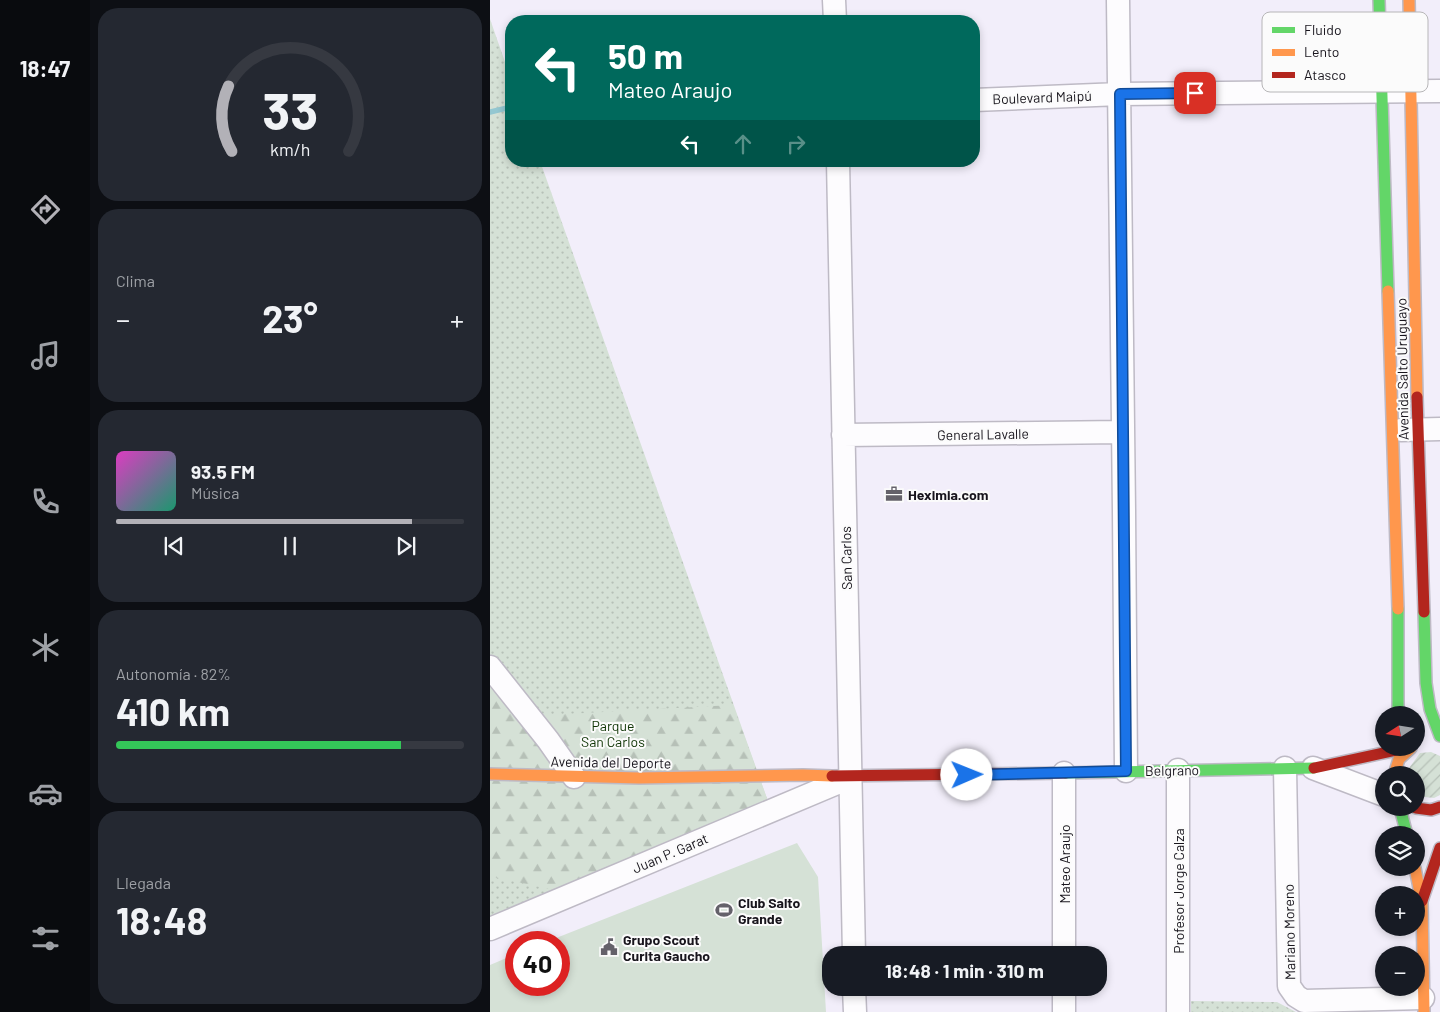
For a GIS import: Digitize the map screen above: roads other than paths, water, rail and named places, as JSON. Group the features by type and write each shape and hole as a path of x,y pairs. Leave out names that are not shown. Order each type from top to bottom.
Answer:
{"main road":[{"name":"Avenida Salto Uruguayo","path":"1382,92 1399,636 1398,706"},
{"name":"Avenida Salto Uruguayo","path":"1411,92 1429,429 1426,683 1430,709 1440,736"},
{"name":"Belgrano","path":"851,777 1313,768 1375,754"},
{"name":"Avenida del Deporte","path":"490,774 639,778 803,775 851,777"},
{"path":"1425,809 1431,810 1440,807"},
{"path":"1425,894 1440,848"},
{"path":"1422,936 1423,1005"}],"street":[{"path":"834,0 835,15"},
{"path":"1118,0 1126,771"},
{"name":"Boulevard Maipú","path":"980,100 1120,94 1295,92"},
{"name":"San Carlos","path":"838,167 854,946"},
{"path":"1392,430 1429,429"},
{"name":"General Lavalle","path":"843,435 1122,432"},
{"path":"490,667 574,776"},
{"name":"Mariano Moreno","path":"1285,768 1289,986 1296,996 1304,1001 1423,1005"},
{"name":"Belgrano","path":"1313,768 1375,792"},
{"name":"Profesor Jorge Calza","path":"1178,770 1178,1012"},
{"name":"Mateo Araujo","path":"1064,773 1064,946"},
{"name":"Juan P. Garat","path":"490,929 851,777"},
{"path":"854,996 855,1012"},
{"path":"1064,996 1064,1012"}],"waterway":[{"path":"490,112 505,108"}],"place":[{"name":"Heximia.com","path":"894,494"},
{"name":"Club Salto Grande","path":"724,910"},
{"name":"Grupo Scout Curita Gaucho","path":"609,947"}],"park label":[{"name":"Parque San Carlos","path":"613,734"}]}
